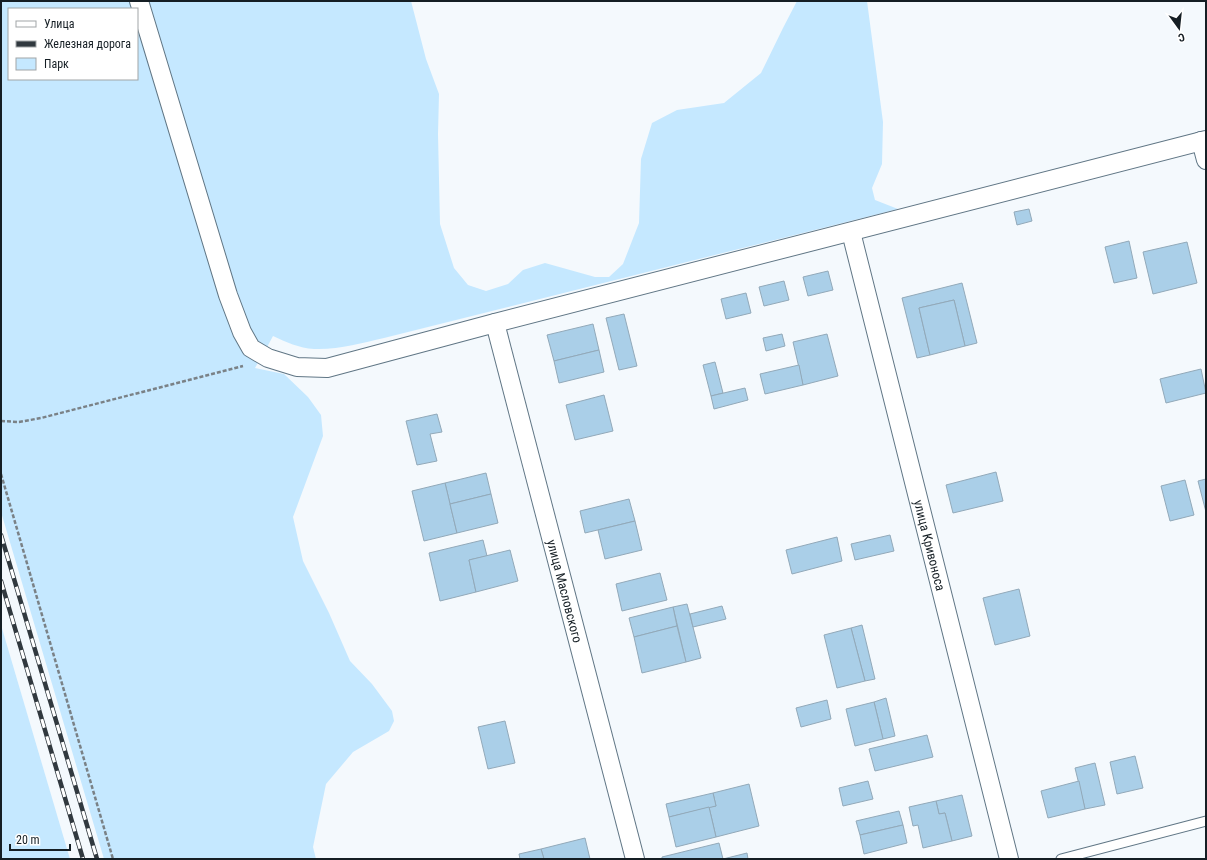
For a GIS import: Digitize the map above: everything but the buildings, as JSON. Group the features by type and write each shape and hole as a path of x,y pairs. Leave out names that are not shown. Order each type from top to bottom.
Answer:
{"street":[{"path":"139,1 228,295 242,332 251,348 268,358 298,367 327,368 494,323 1204,141 1206,160"},
{"name":"улица Кривоноса","path":"851,232 1009,859"},
{"name":"улица Масловского","path":"494,323 635,859"}],"lane":[{"path":"1061,859 1206,821"}],"path":[{"path":"1,421 19,422 41,418 268,358"},
{"path":"1,474 113,859"}],"green space":[{"path":"1,1 131,1 133,8 8,8 8,80 138,80 138,24 260,359 255,368 284,374 308,397 321,415 323,436 293,517 303,561 329,613 350,661 372,684 392,711 394,721 389,731 353,752 326,784 313,847 316,859 104,859 1,512"},
{"path":"149,1 411,1 426,59 439,94 438,134 440,224 454,268 468,285 486,291 508,284 523,270 545,263 595,277 609,277 623,264 639,223 641,159 652,123 677,110 724,103 761,73 797,1 867,1 883,122 882,164 872,188 875,200 898,209 359,344 314,349 298,346 273,336 265,351 252,335 240,305"},
{"path":"1,625 70,859 1,859"}],"railway":[{"path":"1,535 97,859"},
{"path":"1,581 83,859"}]}
